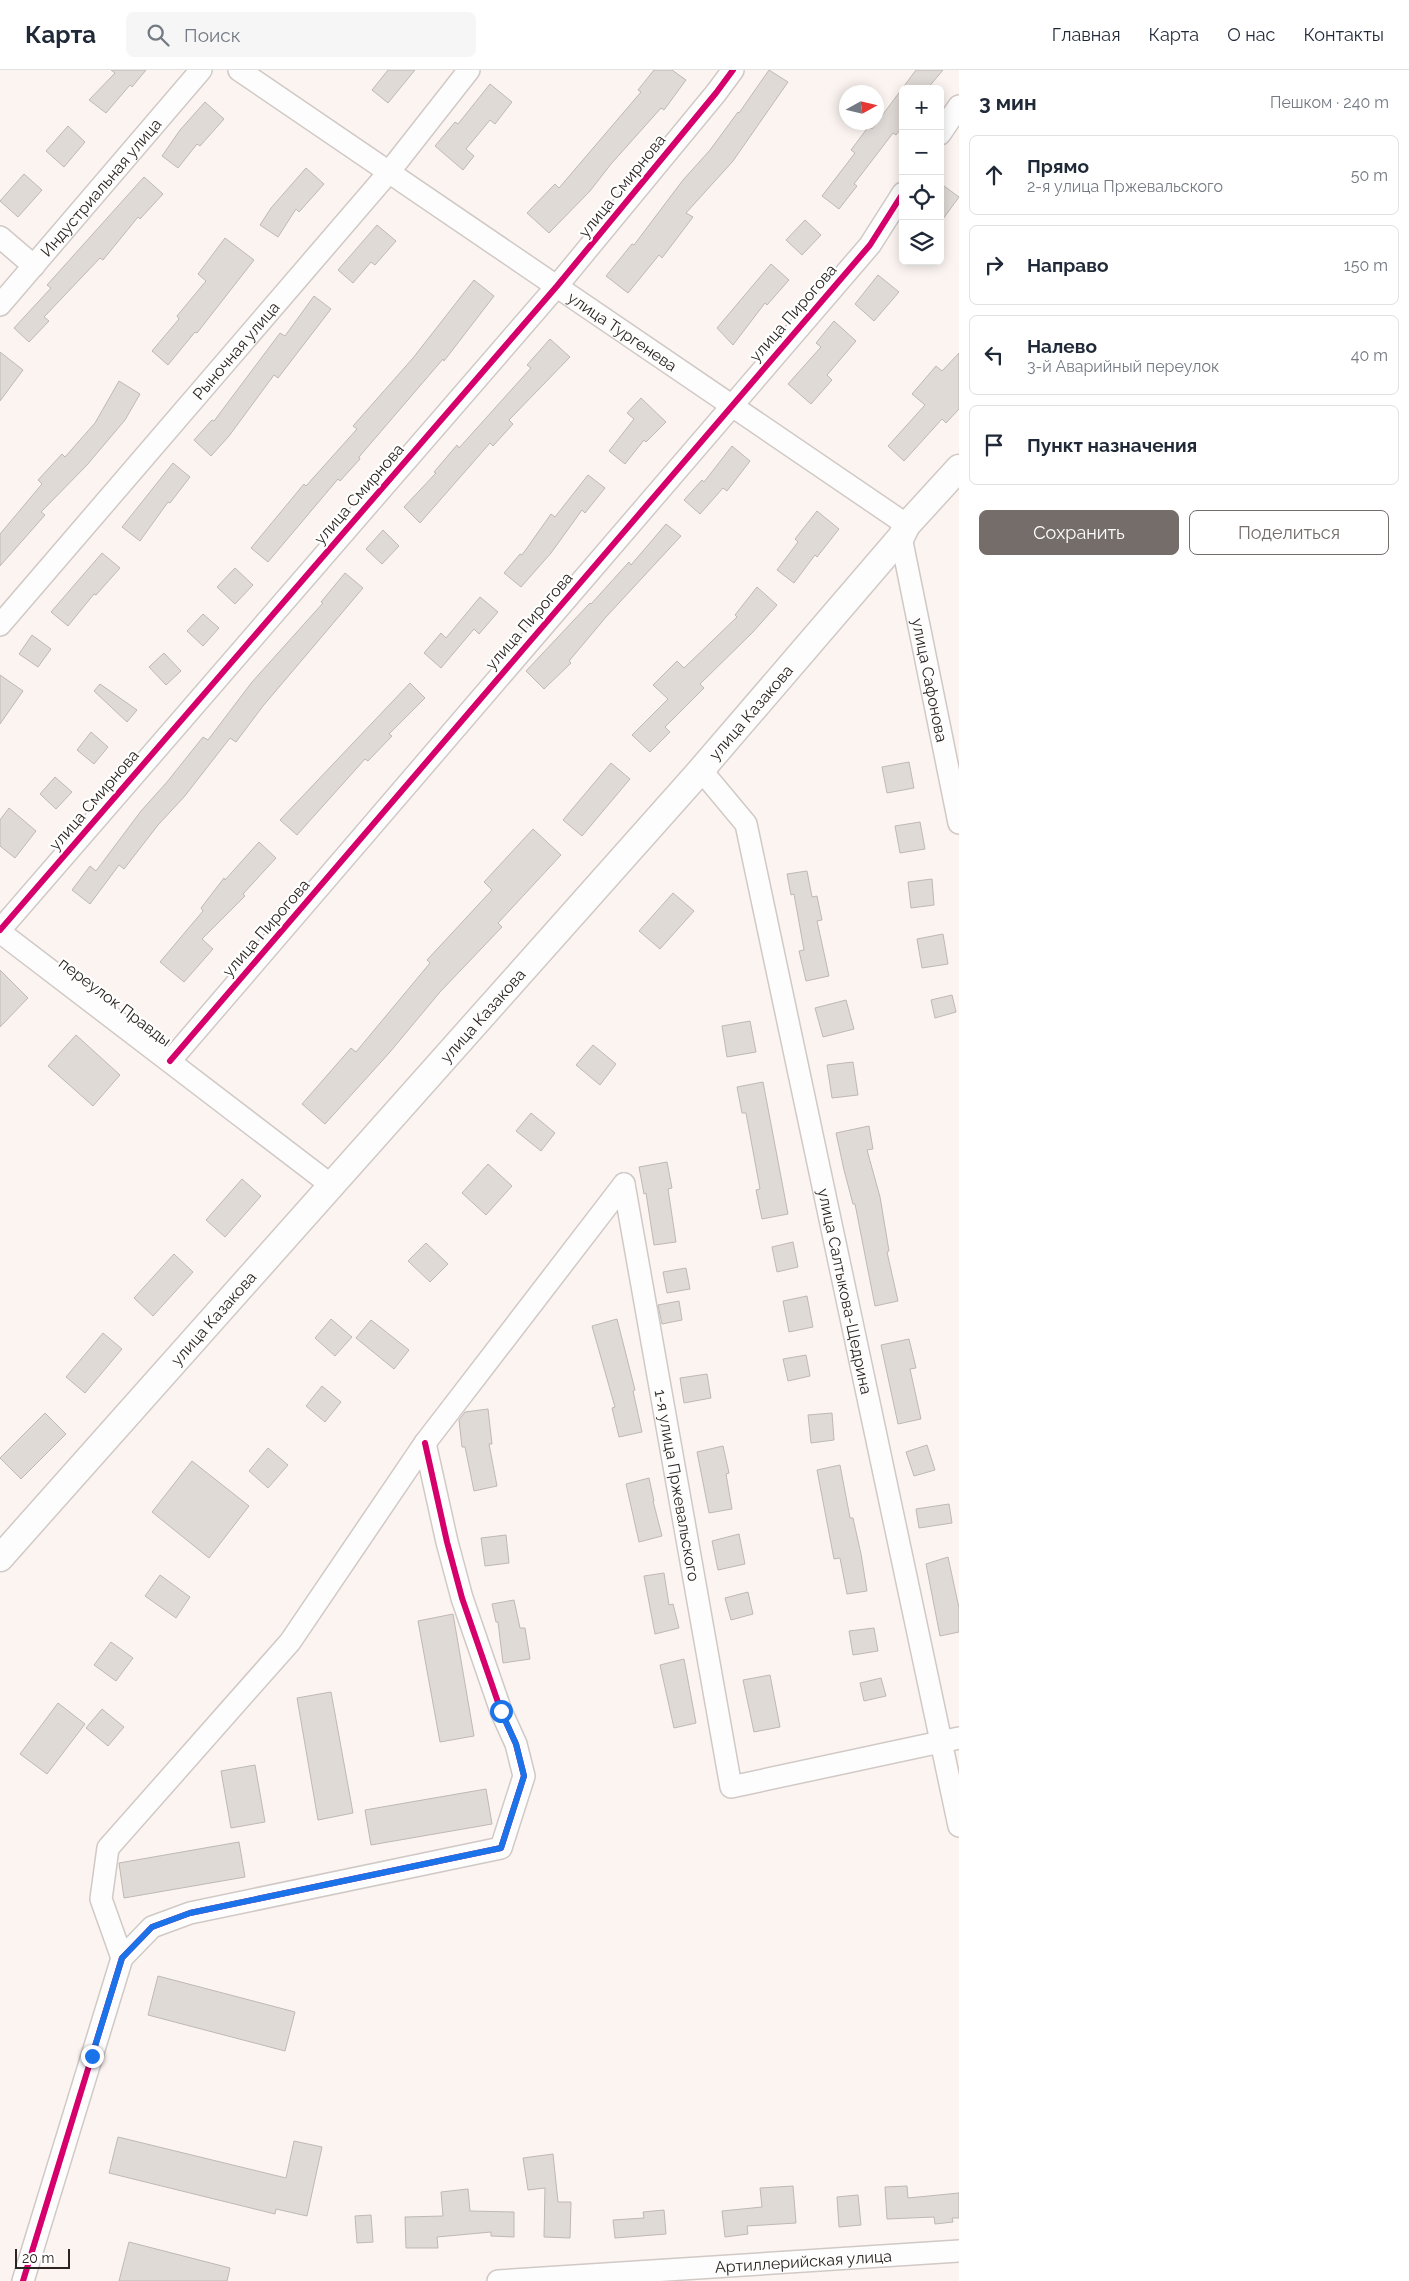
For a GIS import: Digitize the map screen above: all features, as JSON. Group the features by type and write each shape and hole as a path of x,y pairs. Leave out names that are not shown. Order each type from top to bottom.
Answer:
{"main road":[{"name":"улица Казакова","path":"0,1558 701,770 959,468"}],"street":[{"name":"Индустриальная улица","path":"0,305 201,70"},
{"name":"улица Тургенева","path":"239,70 732,405 904,531"},
{"name":"Рыночная улица","path":"0,625 389,172 469,70"},
{"name":"улица Смирнова","path":"0,931 557,286 710,101 733,70"},
{"path":"943,130 959,106"},
{"name":"улица Пирогова","path":"170,1061 870,245 899,199"},
{"path":"0,236 34,266"},
{"name":"улица Сафонова","path":"904,531 959,823"},
{"name":"улица Салтыкова-Щедрина","path":"701,770 746,824 950,1740 959,1826"},
{"name":"переулок Правды","path":"0,931 332,1184"},
{"name":"1-я улица Пржевальского","path":"425,1443 624,1184 730,1787 950,1740"},
{"path":"23,2281 122,1958 152,1927 190,1913 501,1848 524,1776 516,1744 501,1711 462,1598 447,1542 425,1443"},
{"path":"122,1958 101,1899 108,1848 290,1642 425,1443"},
{"name":"Артиллерийская улица","path":"498,2281 959,2250"}],"building":[{"path":"111,70 146,70 106,113 89,100 115,73"},
{"path":"388,70 415,70 388,103 372,90"},
{"path":"654,70 672,70 686,80 664,110 661,108 611,164 590,191 549,233 527,213 555,184 559,188 641,92 638,90"},
{"path":"769,70 788,82 733,161 686,213 693,217 662,258 659,255 628,293 606,276 632,244 634,245 683,180 710,150"},
{"path":"916,70 943,70 930,85 905,85"},
{"path":"490,84 512,102 495,124 490,120 466,149 474,156 463,170 435,146 455,122 458,124"},
{"path":"899,93 899,131 896,135 893,133 854,184 857,186 839,209 822,196 855,153 851,150 866,130 884,130 884,113"},
{"path":"205,102 224,119 200,146 197,144 178,168 162,156 180,130"},
{"path":"68,126 85,142 64,167 46,151"},
{"path":"306,168 324,184 299,212 296,209 278,237 260,225 271,208"},
{"path":"24,174 42,190 18,217 0,201"},
{"path":"144,177 163,194 140,219 138,217 103,260 100,258 44,317 49,321 29,342 14,328 51,288 47,285"},
{"path":"944,186 959,197 944,218"},
{"path":"805,220 821,235 802,255 786,240"},
{"path":"377,225 396,241 375,265 371,262 353,283 338,270"},
{"path":"225,238 254,260 197,333 195,332 168,365 152,351 179,319 177,316 206,281 198,274"},
{"path":"771,264 789,280 767,305 765,303 733,345 717,328"},
{"path":"878,275 899,292 874,321 855,304"},
{"path":"474,280 494,296 444,361 443,359 359,457 360,459 340,481 338,479 268,562 251,548 304,484 306,486 357,429 353,426 413,358"},
{"path":"314,296 331,309 278,378 274,375 229,436 211,456 194,440 212,420 214,421 280,333 285,336"},
{"path":"834,321 856,341 827,375 832,380 811,404 788,384 821,347 816,343"},
{"path":"550,339 570,357 509,420 513,424 493,446 490,443 420,523 404,507 436,473 434,472 457,445 459,448 531,368 527,365"},
{"path":"0,352 23,370 0,401"},
{"path":"959,353 959,409 946,423 942,419 904,461 888,446 925,405 912,394 936,366 942,371"},
{"path":"119,381 140,394 125,420 87,465 41,512 45,515 0,566 0,534 42,484 38,480 62,454 65,457 95,423"},
{"path":"641,398 666,422 646,442 644,440 625,464 609,451 634,419 627,413"},
{"path":"732,446 750,461 727,491 723,488 700,514 684,500 702,480 704,482"},
{"path":"173,463 190,477 170,503 168,502 140,541 122,527"},
{"path":"588,475 605,488 585,513 582,510 551,553 521,587 504,573 520,554 522,555 551,514 555,517"},
{"path":"817,511 839,529 817,557 815,555 794,583 777,570 798,542 795,539"},
{"path":"666,524 681,536 606,617 569,661 571,663 544,689 526,671 629,562 631,565"},
{"path":"383,530 399,546 382,564 366,549"},
{"path":"102,553 120,568 96,595 94,594 68,626 51,612"},
{"path":"235,568 253,585 235,604 217,587"},
{"path":"345,573 363,588 263,706 236,742 230,738 124,869 119,865 90,904 72,890 90,866 96,871 141,811 203,737 208,740 252,682 323,603 321,602"},
{"path":"757,587 777,605 753,632 700,684 704,688 665,727 670,732 650,752 632,735 668,699 653,685 677,661 684,668 737,617 735,615"},
{"path":"480,597 498,612 479,634 474,629 441,668 424,653 441,633 446,638"},
{"path":"203,614 219,628 203,646 187,631"},
{"path":"32,635 51,649 38,667 19,654"},
{"path":"164,653 181,671 166,685 149,667"},
{"path":"0,675 23,691 0,724"},
{"path":"410,683 425,698 389,734 392,736 368,761 365,759 297,835 280,820"},
{"path":"100,684 137,710 127,722 94,691"},
{"path":"91,732 108,747 94,764 77,750"},
{"path":"909,762 914,788 887,793 882,767"},
{"path":"611,763 630,779 582,836 563,820"},
{"path":"55,777 72,792 56,809 40,794"},
{"path":"9,808 36,831 15,858 0,846 0,820"},
{"path":"920,822 925,849 900,853 895,826"},
{"path":"533,829 561,855 498,923 502,927 440,992 390,1052 325,1124 302,1104 351,1048 356,1052 430,963 427,960 492,890 484,882"},
{"path":"259,842 276,858 243,894 245,896 202,939 213,949 184,982 160,962 203,911 201,908 224,878 225,880"},
{"path":"807,871 812,897 817,896 822,920 817,921 829,976 806,981 799,951 804,950 794,894 791,895 787,874"},
{"path":"932,879 934,905 911,908 908,882"},
{"path":"673,893 694,911 660,949 639,931"},
{"path":"943,934 948,964 922,968 917,939"},
{"path":"0,970 28,998 0,1027"},
{"path":"952,995 956,1012 935,1018 931,1000"},
{"path":"846,1000 854,1029 823,1037 815,1008"},
{"path":"750,1021 756,1052 727,1057 722,1026"},
{"path":"76,1035 120,1075 93,1106 48,1066"},
{"path":"593,1045 616,1064 600,1085 576,1065"},
{"path":"853,1062 858,1095 832,1098 827,1065"},
{"path":"763,1082 788,1214 762,1219 756,1190 760,1189 746,1113 742,1113 737,1087"},
{"path":"531,1113 555,1133 541,1151 516,1131"},
{"path":"869,1126 873,1149 867,1150 880,1197 889,1251 887,1252 898,1301 875,1306 855,1204 853,1204 836,1133"},
{"path":"667,1162 672,1188 668,1189 676,1242 654,1245 646,1193 644,1194 639,1167"},
{"path":"488,1164 512,1186 486,1215 462,1193"},
{"path":"242,1179 261,1196 225,1237 206,1220"},
{"path":"793,1242 798,1267 777,1272 772,1247"},
{"path":"426,1243 448,1264 430,1282 408,1261"},
{"path":"174,1254 193,1272 153,1316 134,1298"},
{"path":"686,1268 690,1289 667,1293 663,1272"},
{"path":"807,1296 813,1327 789,1332 783,1301"},
{"path":"679,1301 682,1320 662,1324 658,1305"},
{"path":"331,1319 352,1337 335,1356 315,1338"},
{"path":"617,1319 635,1390 633,1391 642,1432 619,1437 612,1408 615,1407 592,1326"},
{"path":"371,1320 409,1350 394,1369 356,1338"},
{"path":"103,1333 122,1349 85,1393 66,1377"},
{"path":"909,1339 916,1368 910,1369 921,1419 898,1424 881,1345"},
{"path":"806,1355 810,1376 788,1381 783,1359"},
{"path":"707,1374 711,1398 684,1403 680,1378"},
{"path":"322,1386 341,1402 325,1422 306,1406"},
{"path":"488,1409 492,1444 489,1444 497,1486 474,1491 465,1447 462,1447 459,1420 465,1412"},
{"path":"45,1413 66,1434 21,1479 0,1458"},
{"path":"832,1413 834,1440 811,1443 808,1415"},
{"path":"927,1445 935,1470 914,1476 906,1452"},
{"path":"723,1446 729,1473 726,1474 732,1509 709,1513 697,1452"},
{"path":"268,1448 288,1465 268,1488 249,1471"},
{"path":"192,1461 249,1506 209,1558 152,1512"},
{"path":"840,1465 850,1518 853,1518 861,1554 867,1591 847,1594 840,1558 834,1559 817,1470"},
{"path":"649,1478 662,1536 639,1542 626,1484"},
{"path":"949,1504 952,1523 919,1528 916,1509"},
{"path":"739,1534 745,1564 718,1570 712,1541"},
{"path":"506,1535 509,1563 485,1566 481,1538"},
{"path":"948,1557 959,1608 959,1632 940,1636 926,1564"},
{"path":"664,1573 669,1605 673,1604 679,1628 655,1634 644,1576"},
{"path":"160,1575 190,1597 176,1618 145,1596"},
{"path":"748,1592 753,1614 731,1620 725,1598"},
{"path":"514,1600 520,1628 525,1628 530,1659 503,1663 498,1622 496,1622 492,1604"},
{"path":"453,1614 474,1736 440,1742 418,1621"},
{"path":"874,1628 878,1651 853,1655 849,1631"},
{"path":"111,1642 133,1658 116,1681 94,1665"},
{"path":"684,1659 696,1723 674,1728 660,1665"},
{"path":"770,1675 780,1727 754,1732 743,1680"},
{"path":"881,1678 886,1696 864,1701 860,1683"},
{"path":"331,1692 353,1813 318,1820 297,1698"},
{"path":"58,1703 85,1724 47,1774 20,1754"},
{"path":"102,1709 124,1727 108,1746 86,1728"},
{"path":"255,1765 265,1822 231,1828 221,1771"},
{"path":"486,1789 492,1824 371,1845 365,1810"},
{"path":"239,1842 245,1877 124,1898 119,1863"},
{"path":"158,1976 295,2012 285,2051 148,2015"},
{"path":"118,2137 286,2178 294,2141 322,2147 307,2216 276,2209 275,2214 109,2173"},
{"path":"553,2154 558,2202 571,2202 570,2238 544,2237 545,2188 528,2190 523,2158"},
{"path":"793,2186 796,2223 747,2226 748,2234 725,2237 722,2211 762,2207 760,2188"},
{"path":"907,2186 908,2198 959,2193 959,2218 952,2218 953,2222 935,2224 934,2217 887,2219 885,2187"},
{"path":"468,2189 470,2211 514,2212 514,2237 491,2236 491,2232 437,2237 438,2248 406,2248 405,2217 443,2216 441,2192"},
{"path":"858,2195 861,2225 839,2227 837,2197"},
{"path":"664,2210 666,2234 615,2238 613,2220 644,2218 643,2212"},
{"path":"371,2215 373,2242 357,2243 355,2216"},
{"path":"129,2242 230,2268 227,2281 119,2281"}],"cycle path":[{"path":"0,930 557,286 733,70"},
{"path":"170,1061 870,245 899,199"},
{"path":"23,2281 122,1958 152,1927 190,1913 501,1848 524,1776 516,1744 501,1711 462,1598 447,1542 425,1443"}],"route":[{"path":"92,2056 122,1958 152,1927 190,1913 501,1848 524,1776 516,1744 501,1711"}]}
